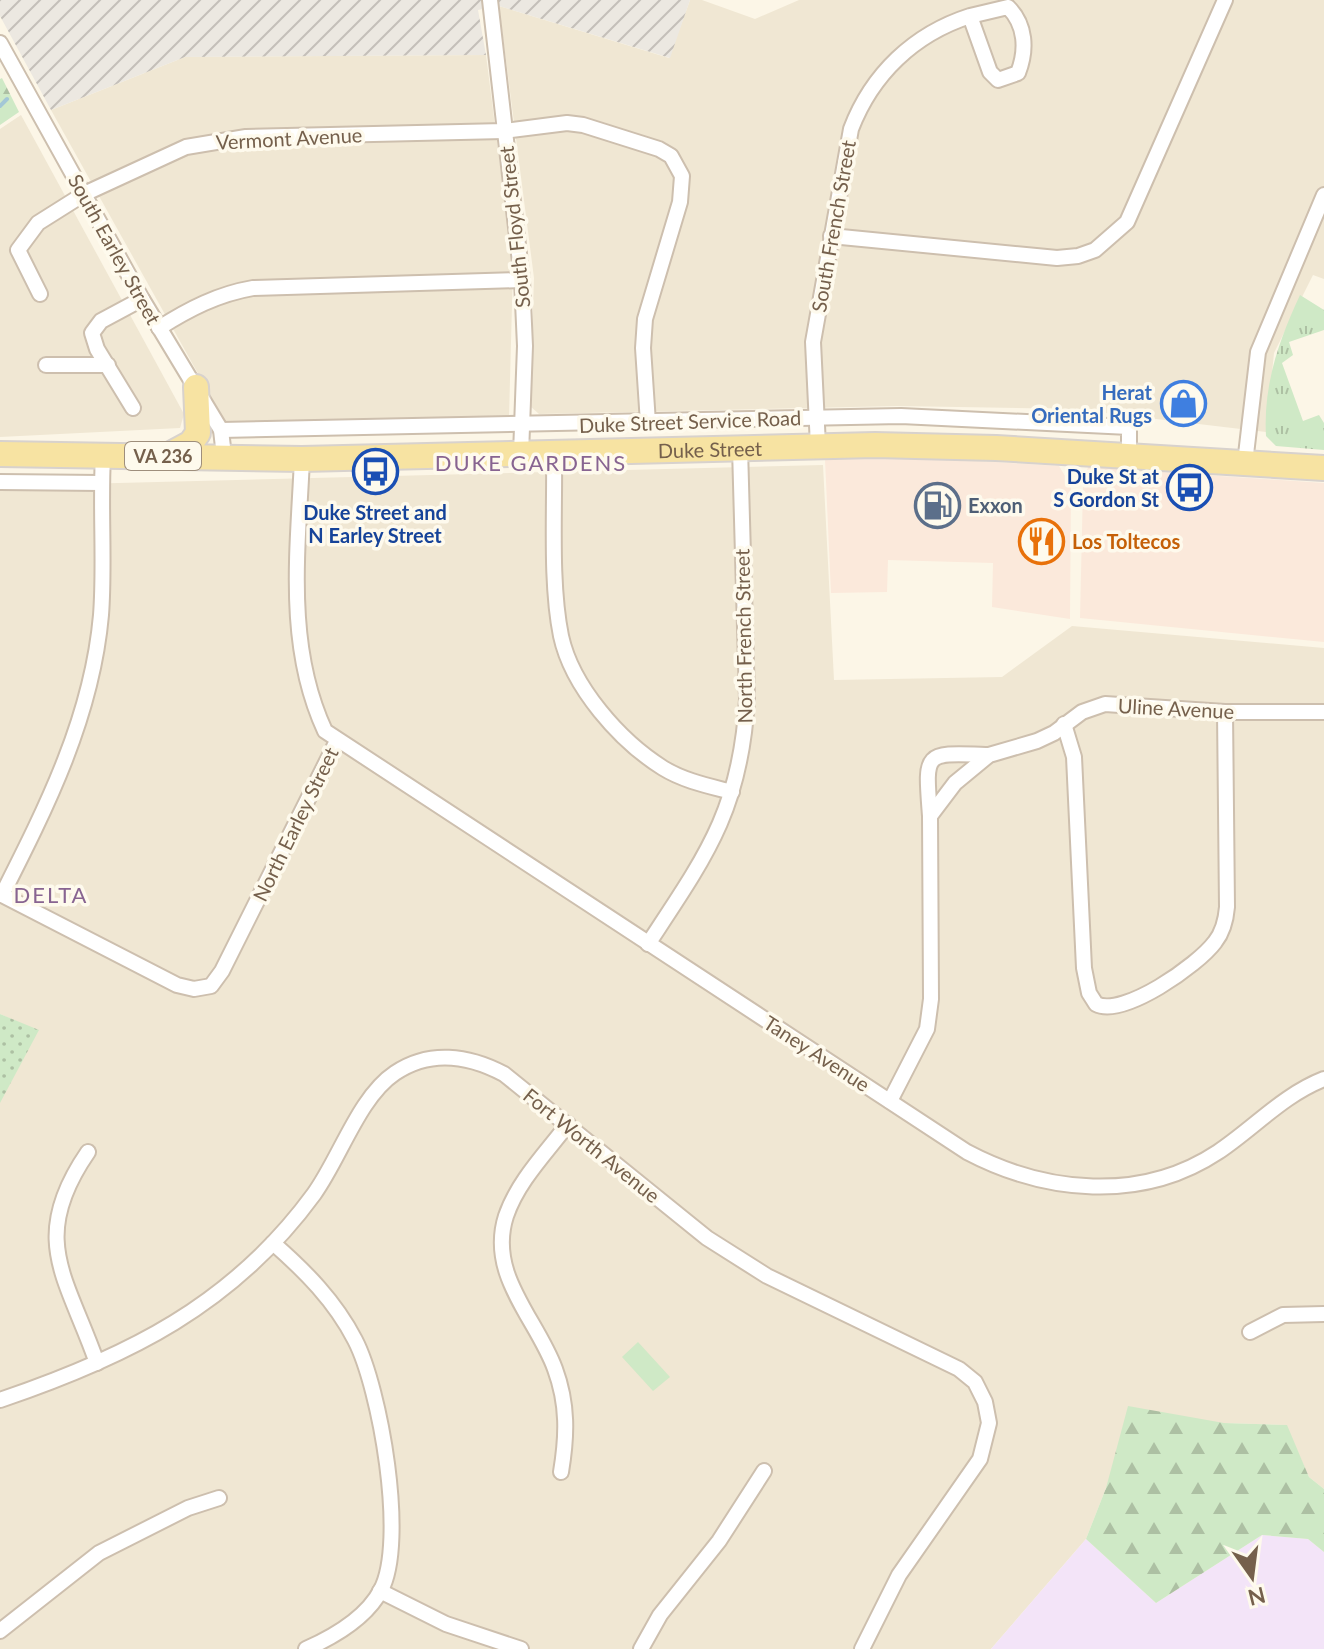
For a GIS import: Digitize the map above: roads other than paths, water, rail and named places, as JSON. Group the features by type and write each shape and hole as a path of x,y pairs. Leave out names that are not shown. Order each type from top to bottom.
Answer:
{"main road":[{"path":"167,456 191,443 198,433 196,387"},
{"name":"Duke Street","path":"0,454 302,459 818,446 996,448 1324,468"}],"street":[{"name":"South Floyd Street","path":"490,0 522,280 521,454"},
{"path":"831,236 1057,258 1078,256 1109,241 1137,206 1225,0"},
{"name":"South French Street","path":"818,446 813,342 851,129 863,100 882,73 917,41 938,28 970,16 1008,7 1019,18 1026,54 1018,73 1008,80 998,80 990,72 970,16"},
{"name":"South Earley Street","path":"0,43 142,299 221,430 224,456"},
{"name":"Vermont Avenue","path":"40,294 18,250 38,223 84,194 165,154 222,140 504,131 583,125 659,149 678,165 684,188 645,319 643,348 648,423"},
{"path":"1245,463 1258,352 1324,195"},
{"path":"159,328 204,302 230,292 253,288 522,280"},
{"path":"133,408 97,349 92,333 94,327 142,299"},
{"path":"46,365 108,365"},
{"name":"Duke Street Service Road","path":"221,430 522,426 816,417 948,418 1129,427 1129,456"},
{"name":"North French Street","path":"648,944 715,839 732,792 744,739 747,699 740,448"},
{"path":"554,454 559,616 569,660 602,710 647,755 678,776 732,792"},
{"path":"1,894 65,765 89,686 101,613 103,456"},
{"name":"North Earley Street","path":"1,894 177,985 203,989 211,986 222,971 337,741 321,723 302,654 295,611 302,459"},
{"path":"0,482 101,483"},
{"name":"Uline Avenue","path":"930,816 955,783 989,755 1037,741 1082,712 1105,704 1225,712 1324,712"},
{"path":"1064,724 1074,757 1084,968 1089,993 1104,1008 1138,999 1196,960 1216,942 1224,926 1227,907 1225,712"},
{"name":"Taney Avenue","path":"337,741 967,1152 1001,1169 1054,1183 1113,1187 1172,1173 1217,1153 1265,1114 1324,1079"},
{"path":"890,1101 922,1043 931,999 927,767 932,758 940,753 989,755"},
{"name":"Fort Worth Avenue","path":"0,1400 97,1363 181,1320 235,1281 273,1243 319,1188 373,1094 393,1075 422,1059 460,1059 489,1066 568,1124 707,1238 738,1259 951,1364 975,1382 989,1423 984,1450 967,1481 899,1575 862,1649"},
{"path":"561,1472 566,1419 559,1382 547,1352 515,1298 503,1241 505,1220 514,1197 568,1124"},
{"path":"88,1152 58,1210 55,1233 59,1263 97,1363"},
{"path":"273,1243 336,1307 367,1368 389,1490 393,1533 391,1559 380,1591 345,1627 306,1649"},
{"path":"1250,1332 1283,1315 1324,1314"},
{"path":"641,1649 660,1615 719,1541 764,1471"},
{"path":"0,1631 99,1553 188,1508 219,1498"},
{"path":"380,1591 446,1624 521,1649"}],"waterway":[{"path":"0,106 7,99"}],"place":[{"name":"Herat Oriental Rugs","path":"1183,404"},
{"name":"Duke Street and N Earley Street","path":"375,472"},
{"name":"Duke St at S Gordon St","path":"1190,487"},
{"name":"Exxon","path":"937,505"},
{"name":"Los Toltecos","path":"1041,541"}],"district":[{"name":"DUKE GARDENS","path":"531,462"},
{"name":"DELTA","path":"51,894"}]}
